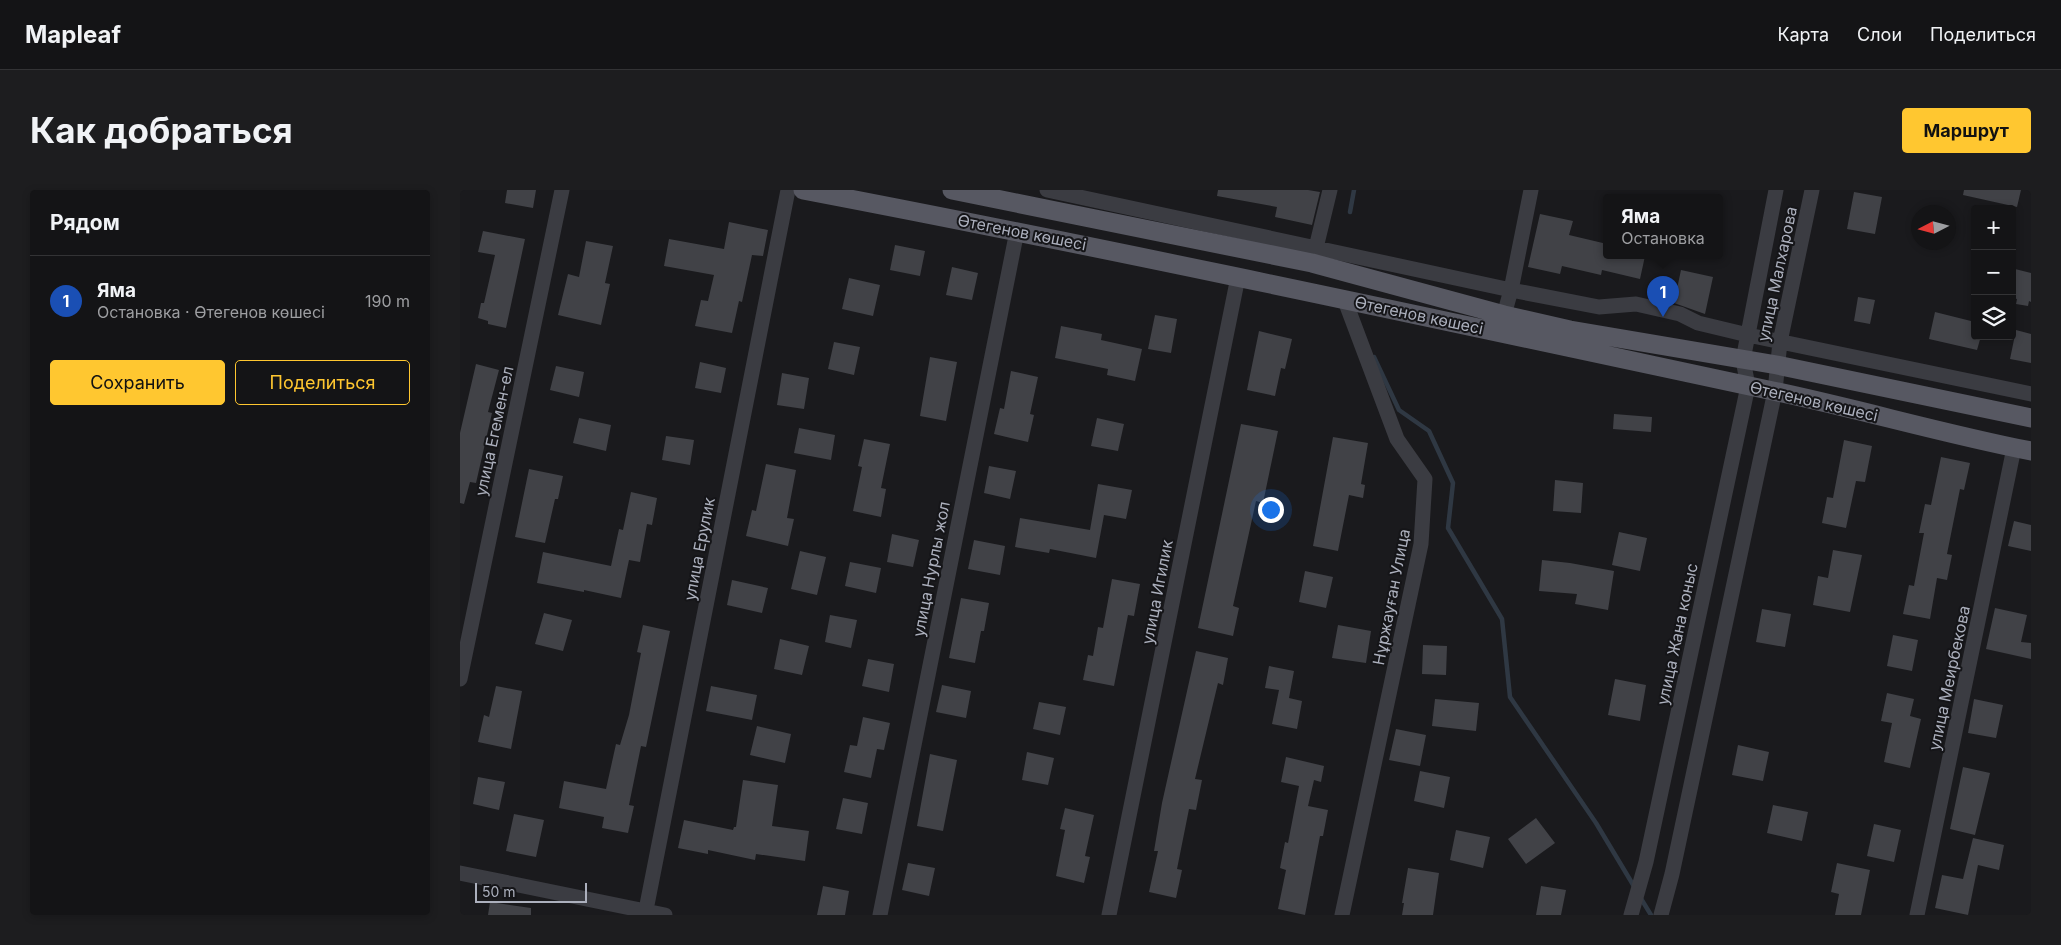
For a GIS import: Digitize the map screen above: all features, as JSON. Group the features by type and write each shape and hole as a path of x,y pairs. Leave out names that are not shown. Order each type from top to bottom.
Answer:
{"main road":[{"name":"Өтегенов көшесі","path":"803,190 1018,231 1344,298 1775,391 2023,450"},
{"name":"Өтегенов көшесі","path":"952,190 1122,224 1314,255 1504,315 1570,330 1777,366 2031,418"},
{"path":"1118,252 1122,224"}],"street":[{"name":"улица Егемен-ел","path":"460,679 562,190"},
{"name":"улица Ерулик","path":"645,913 788,190"},
{"path":"1047,190 1314,255 1599,307 1636,304 1680,314 1698,323 1748,336 2031,394"},
{"path":"1314,255 1330,190"},
{"path":"1504,315 1511,290 1531,190"},
{"name":"улица Малхарова","path":"1743,360 1776,190"},
{"name":"улица Малхарова","path":"1777,366 1780,342 1812,190"},
{"name":"улица Нурлы жол","path":"880,915 1018,231"},
{"name":"улица Игилик","path":"1109,915 1238,277"},
{"name":"Нұржауған Улица","path":"1342,915 1421,544 1425,479 1397,439 1344,298"},
{"name":"улица Жана коныс","path":"1631,915 1646,862 1748,386 1743,360"},
{"path":"1661,915 1672,874 1775,391 1777,366"},
{"name":"улица Меирбекова","path":"1917,915 2023,450"},
{"path":"460,873 645,913 665,915"}],"building":[{"path":"507,190 536,190 533,208 505,203"},
{"path":"1218,190 1308,190 1320,192 1312,225 1275,217 1277,207 1217,196"},
{"path":"1964,190 2021,190 2017,207 2016,205 1963,195"},
{"path":"1854,192 1882,197 1875,234 1847,229"},
{"path":"1540,214 1573,221 1569,235 1603,243 1603,259 1644,259 1640,279 1602,270 1601,275 1562,266 1560,274 1528,267"},
{"path":"729,222 768,230 763,256 752,255 742,302 739,301 732,333 695,326 701,300 708,301 714,275 664,266 669,239 724,249"},
{"path":"483,231 525,239 506,328 488,324 488,321 478,318 481,303 484,303 495,255 478,252"},
{"path":"586,241 613,246 605,283 610,284 601,325 558,315 568,274 579,277"},
{"path":"895,245 925,251 920,276 890,270"},
{"path":"952,267 978,273 972,300 946,295"},
{"path":"2016,269 2031,273 2031,302 2029,301 2028,306 2016,304"},
{"path":"1681,270 1713,277 1705,314 1674,303"},
{"path":"849,278 880,285 873,316 842,309"},
{"path":"1858,297 1875,300 1870,324 1854,321"},
{"path":"1935,312 1971,321 1971,340 1980,340 1977,350 1929,339"},
{"path":"1155,315 1177,319 1171,353 1148,349"},
{"path":"1061,326 1102,334 1101,340 1142,349 1135,381 1107,375 1108,369 1055,358"},
{"path":"2016,330 2031,334 2031,363 2010,359 2014,340 2016,340"},
{"path":"1259,331 1292,339 1285,369 1281,368 1275,396 1247,390"},
{"path":"834,342 860,347 854,375 828,369"},
{"path":"930,357 957,362 946,421 920,416"},
{"path":"700,362 726,368 721,393 695,388"},
{"path":"476,364 499,370 488,412 492,413 476,483 470,482 464,504 460,503 460,433"},
{"path":"556,366 584,372 579,397 550,390"},
{"path":"1011,371 1038,377 1030,414 1034,415 1028,442 994,434 1000,408 1004,409"},
{"path":"782,373 809,378 804,409 777,405"},
{"path":"1614,414 1652,417 1651,432 1613,429"},
{"path":"579,418 611,425 606,451 573,443"},
{"path":"1097,418 1124,424 1118,451 1091,446"},
{"path":"1241,424 1278,431 1263,503 1256,501 1233,606 1239,608 1233,636 1198,628"},
{"path":"799,428 835,435 831,460 794,453"},
{"path":"666,436 694,440 690,465 662,460"},
{"path":"1333,437 1368,443 1361,484 1365,485 1363,498 1349,495 1338,551 1313,546"},
{"path":"864,439 890,444 881,488 886,489 881,517 853,511 862,467 858,466"},
{"path":"1844,440 1872,446 1865,482 1856,481 1846,528 1822,523 1827,497 1833,498"},
{"path":"1941,457 1970,463 1964,490 1960,489 1947,554 1952,555 1947,580 1937,578 1930,619 1903,614 1909,585 1914,586 1924,533 1919,533 1925,504 1931,505"},
{"path":"766,464 796,470 787,518 794,519 788,546 746,536 752,510 756,511"},
{"path":"989,466 1016,471 1010,499 984,493"},
{"path":"529,469 563,476 558,499 555,499 545,543 515,537"},
{"path":"1555,480 1583,483 1581,513 1553,511"},
{"path":"1098,484 1132,490 1126,519 1104,515 1096,558 1050,549 1049,553 1015,547 1020,518 1090,530"},
{"path":"631,492 657,498 652,525 647,524 640,562 629,560 621,598 537,583 543,552 611,566 619,529 623,530"},
{"path":"2014,521 2031,525 2031,551 2008,546"},
{"path":"1619,532 1647,538 1640,571 1612,565"},
{"path":"892,534 919,540 913,567 887,562"},
{"path":"974,540 1005,546 1000,575 968,569"},
{"path":"1833,550 1862,555 1850,612 1813,605 1818,576 1828,578"},
{"path":"800,551 826,557 817,595 791,589"},
{"path":"1542,560 1614,571 1608,610 1575,604 1577,594 1539,591"},
{"path":"850,562 881,568 876,593 845,586"},
{"path":"1305,571 1333,577 1326,608 1299,602"},
{"path":"1112,579 1140,584 1134,616 1128,615 1114,686 1083,680 1088,655 1093,656 1098,627 1103,628"},
{"path":"732,580 768,588 762,613 727,605"},
{"path":"961,598 989,603 975,663 949,658"},
{"path":"1995,608 2027,615 2021,642 2031,643 2031,659 1986,649"},
{"path":"1762,609 1791,614 1785,647 1756,642"},
{"path":"544,613 572,620 563,651 535,644"},
{"path":"830,615 857,620 851,648 825,642"},
{"path":"643,625 670,631 646,747 641,746 629,805 634,806 628,833 602,828 604,817 559,808 564,781 606,789 616,744 620,745 629,715 641,653 637,652"},
{"path":"1338,625 1371,631 1366,663 1332,658"},
{"path":"1893,635 1918,640 1912,671 1887,666"},
{"path":"780,639 809,646 802,675 774,669"},
{"path":"1423,645 1447,646 1446,675 1422,674"},
{"path":"1196,651 1228,658 1223,685 1218,683 1195,779 1202,780 1196,810 1189,809 1177,869 1182,870 1176,898 1149,892 1158,851 1154,851 1162,803"},
{"path":"868,659 894,664 889,692 862,686"},
{"path":"1269,666 1294,671 1289,698 1302,701 1297,729 1272,724 1279,690 1265,688"},
{"path":"1615,679 1646,685 1640,721 1608,715"},
{"path":"942,685 971,691 966,718 936,712"},
{"path":"496,686 522,691 511,749 478,742 484,715 489,717"},
{"path":"711,686 757,695 752,720 706,711"},
{"path":"1887,693 1914,699 1910,716 1921,719 1910,768 1884,762 1892,723 1881,721"},
{"path":"1435,699 1479,703 1476,731 1432,726"},
{"path":"1974,699 2003,705 1996,738 1968,733"},
{"path":"1039,702 1066,707 1060,735 1033,729"},
{"path":"863,717 890,723 884,750 877,749 871,778 844,772 850,745 857,746"},
{"path":"757,726 791,734 785,763 750,755"},
{"path":"1396,729 1426,735 1420,766 1389,760"},
{"path":"1738,745 1769,752 1763,781 1732,775"},
{"path":"1027,752 1054,758 1048,785 1022,780"},
{"path":"930,754 957,760 943,831 917,826"},
{"path":"1286,757 1324,766 1321,782 1314,780 1308,806 1328,810 1323,836 1320,836 1305,915 1278,909 1286,870 1280,868 1285,842 1288,843 1299,786 1281,782"},
{"path":"1963,767 1990,773 1975,835 1950,829"},
{"path":"1420,771 1450,777 1444,808 1414,801"},
{"path":"478,777 505,782 499,810 473,804"},
{"path":"743,780 778,785 772,826 809,831 805,861 756,854 755,860 708,850 708,854 678,848 684,820 733,830 736,827"},
{"path":"843,798 868,803 862,834 836,829"},
{"path":"1773,805 1808,812 1802,841 1767,833"},
{"path":"1065,808 1094,815 1085,856 1090,857 1084,883 1056,876 1065,830 1060,829"},
{"path":"514,814 544,820 536,857 506,851"},
{"path":"1536,818 1555,843 1526,864 1508,839"},
{"path":"1874,824 1901,830 1894,862 1867,856"},
{"path":"1456,830 1490,837 1483,868 1450,860"},
{"path":"1973,838 2004,845 1999,870 1978,865 1968,915 1935,908 1942,875 1963,879"},
{"path":"908,863 935,868 929,896 902,890"},
{"path":"1837,863 1870,870 1861,915 1835,915 1839,894 1831,892"},
{"path":"1408,868 1439,873 1433,915 1402,915 1404,903 1402,903"},
{"path":"823,886 849,891 845,915 817,915"},
{"path":"1541,886 1566,890 1561,915 1536,915"},
{"path":"490,902 531,908 531,915 488,915"}],"waterway":[{"path":"1350,212 1354,190"},
{"path":"1374,357 1399,410 1429,431 1453,483 1448,528 1502,619 1510,697 1596,823 1635,888"},
{"path":"1640,897 1651,915"}],"place":[{"name":"Яма","path":"1663,317"}]}
